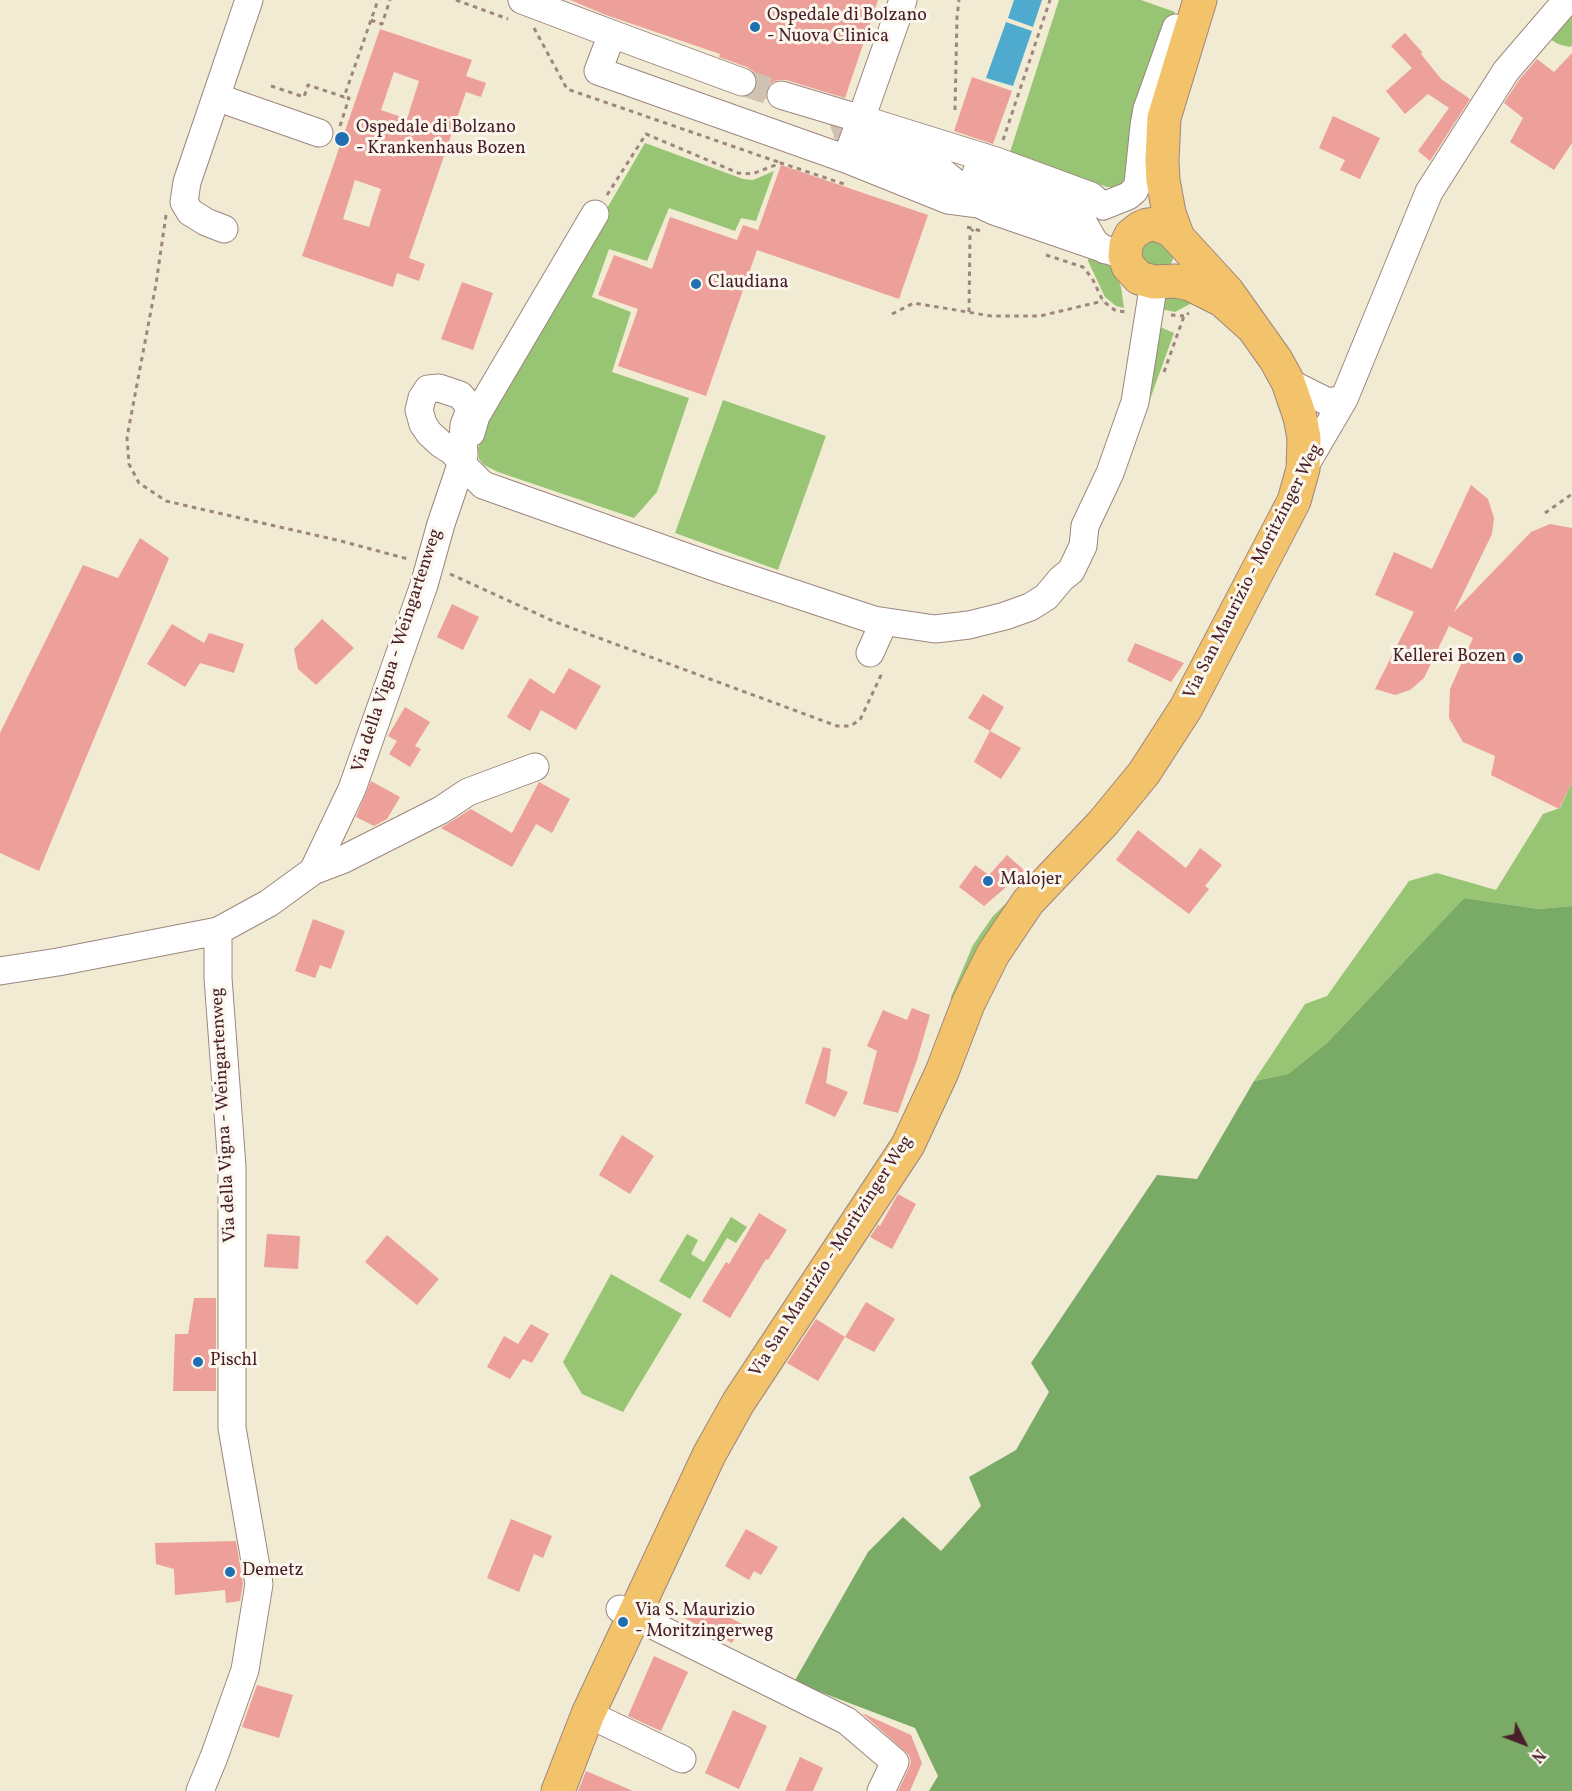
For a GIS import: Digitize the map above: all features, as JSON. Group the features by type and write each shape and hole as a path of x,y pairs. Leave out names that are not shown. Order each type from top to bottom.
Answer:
{"main road":[{"path":"1136,256 1147,207 1152,135 1157,108 1194,0"},
{"path":"1136,256 1170,277 1177,270 1181,261 1183,252 1169,213 1163,180 1164,118 1200,0"},
{"path":"1136,256 1155,224 1164,226 1178,237 1227,291 1276,360 1288,382 1300,417 1304,438 1303,470"},
{"path":"1136,256 1176,281 1190,284 1222,300 1251,326"},
{"name":"Via San Maurizio - Moritzinger Weg","path":"558,1791 626,1612 738,1402 908,1145 942,1072 968,1004 993,954 1028,902 1103,823 1144,773 1186,708 1294,501 1303,470"}],"street":[{"path":"224,229 190,212 184,202 187,182 249,0"},
{"path":"522,0 742,82"},
{"path":"859,140 903,0"},
{"path":"980,204 1073,212 1087,207 1103,206 1128,196 1134,191 1138,184 1148,109 1186,0"},
{"name":"Via San Maurizio - Moritzinger Weg","path":"1303,470 1344,399 1429,192 1506,71 1567,0"},
{"path":"463,458 465,467 483,485 717,568 874,620 935,629 978,623 1030,607 1046,597 1071,570 1083,546 1085,526 1110,473 1135,402 1149,383 1140,313 1136,256 1121,221 1091,196 987,163 859,140 598,71 612,34"},
{"path":"781,95 859,140 940,170 980,204 994,211 1136,256"},
{"path":"216,97 329,131"},
{"path":"980,204 987,163"},
{"path":"1073,212 1084,224 1095,243 1136,256"},
{"name":"Via della Vigna - Weingartenweg","path":"313,871 352,789 432,561 441,524 476,416 595,214"},
{"path":"1288,382 1328,402 1344,399"},
{"path":"877,662 884,622"},
{"name":"Via della Vigna - Weingartenweg","path":"0,971 218,931 269,903 313,871 342,860 441,810 468,792 535,768"},
{"name":"Via della Vigna - Weingartenweg","path":"200,1791 214,1758 244,1670 259,1584 232,1428 232,1167 218,978 218,931"},
{"path":"626,1612 847,1721 895,1762 881,1791"},
{"path":"588,1714 681,1760"}],"path":[{"path":"344,97 378,0"},
{"path":"370,20 382,24 390,0"},
{"path":"955,110 959,0"},
{"path":"987,163 1050,0"},
{"path":"271,86 304,97 309,85 349,99 329,131"},
{"path":"595,214 646,134 738,173 752,174 781,163 848,186"},
{"path":"959,224 980,204"},
{"path":"980,204 984,233"},
{"path":"969,312 970,235 980,204"},
{"path":"167,210 156,284 127,436 129,464 140,483 166,501 432,561 553,621 837,726 850,726 860,720 877,662"},
{"path":"1039,252 1083,267 1103,301 1116,311 1184,316 1149,383"},
{"path":"892,314 914,303 991,316 1040,316 1103,301"},
{"path":"1545,513 1572,494"}],"green space":[{"path":"1059,0 1141,0 1175,12 1138,118 1128,181 1120,187 1107,187 1010,152"},
{"path":"1572,16 1572,45 1570,47 1558,44 1550,39"},
{"path":"645,143 743,179 753,180 774,171 756,221 741,218 735,231 669,208 647,261 609,249 592,297 631,312 612,372 689,398 657,492 634,518 498,472 484,465 479,459 478,449 489,411"},
{"path":"1146,233 1174,252 1170,266 1150,273 1134,248"},
{"path":"1089,255 1109,261 1121,287 1124,308 1116,306 1105,297 1088,261"},
{"path":"1165,295 1194,295 1190,304 1175,312 1156,308"},
{"path":"1153,324 1174,333 1148,405"},
{"path":"723,400 826,436 778,570 675,533"},
{"path":"1572,782 1572,906 1539,909 1464,898 1327,1043 1288,1074 1254,1081 1305,1004 1327,996 1409,881 1437,873 1496,890 1543,814 1560,808"},
{"path":"1025,885 958,1003 951,1000 973,945 993,916"},
{"path":"1464,898 1539,909 1572,906 1572,1791 929,1791 938,1776 915,1728 794,1682 868,1552 903,1517 941,1551 981,1506 969,1477 1016,1450 1049,1392 1031,1363 1157,1175 1197,1179 1254,1081 1288,1074 1327,1043"},
{"path":"731,1217 747,1227 736,1243 727,1238 690,1299 659,1281 687,1234 698,1240 691,1254 704,1262"},
{"path":"611,1274 682,1314 623,1412 582,1394 563,1362"}],"water":[{"path":"1014,0 1042,0 1033,27 1008,18"},
{"path":"1006,22 1032,31 1013,86 986,78"}],"building":[{"name":"Ospedale di Bolzano - Nuova Clinica","path":"570,0 878,0 845,98 786,80 778,80 771,83 766,90 766,99 752,94 758,80 754,72 747,67 719,57 720,54 606,15"},
{"path":"380,29 472,60 466,76 486,83 481,97 466,92 409,258 425,264 419,281 397,273 393,287 302,256","holes":["394,72 419,81 407,119 381,110","355,180 381,189 369,227 343,219"]},
{"path":"1405,33 1441,79 1470,99 1430,161 1418,151 1449,108 1428,94 1405,114 1386,91 1412,68 1391,46"},
{"path":"1572,53 1572,143 1554,170 1510,142 1523,118 1504,103 1519,80 1537,59 1554,72"},
{"path":"972,77 1012,91 993,144 954,131"},
{"path":"1333,116 1380,138 1360,179 1340,170 1345,160 1319,148"},
{"name":"Claudiana","path":"781,165 928,215 899,299 757,250 706,396 618,366 638,309 598,295 614,255 652,269 670,217 737,240 743,225 758,230"},
{"path":"462,282 493,293 473,350 441,339"},
{"name":"Kellerei Bozen","path":"1471,485 1488,499 1494,518 1492,534 1454,612 1531,532 1550,524 1572,528 1572,782 1559,809 1491,775 1495,756 1463,742 1449,718 1450,689 1473,638 1449,626 1424,678 1410,690 1395,695 1375,689 1414,612 1375,595 1394,552 1432,569"},
{"path":"140,538 169,558 39,871 0,853 0,733 83,565 118,578"},
{"path":"452,604 479,617 463,650 437,637"},
{"path":"322,619 354,648 316,685 298,669 294,649"},
{"path":"172,624 204,643 209,633 244,644 234,673 200,663 185,687 147,664"},
{"path":"1135,643 1184,663 1171,682 1127,661"},
{"path":"569,668 601,686 576,730 541,710 530,731 507,717 530,678 554,694"},
{"path":"983,694 1004,707 990,731 968,718"},
{"path":"405,707 430,722 415,746 421,749 410,767 389,754 397,741 388,736"},
{"path":"990,731 1021,748 1001,779 974,762"},
{"path":"371,781 400,797 387,819 374,826 356,817"},
{"path":"539,782 570,799 552,833 536,824 512,867 441,828 471,809 512,833"},
{"path":"1138,830 1186,868 1200,848 1222,865 1205,886 1209,889 1189,914 1116,860"},
{"name":"Malojer","path":"1007,855 1025,871 984,906 959,887 975,865 989,875"},
{"path":"313,919 345,931 331,969 320,965 315,978 295,971"},
{"path":"912,1008 930,1015 898,1113 863,1104 877,1051 867,1046 883,1010 907,1020"},
{"path":"823,1047 831,1049 826,1083 848,1092 835,1117 805,1103"},
{"path":"622,1135 654,1156 630,1194 599,1175"},
{"path":"898,1194 916,1204 892,1249 870,1237 878,1225 880,1226"},
{"path":"759,1213 787,1230 768,1260 766,1259 730,1318 702,1301 726,1262 729,1264"},
{"path":"267,1234 300,1236 298,1269 264,1267"},
{"path":"387,1235 439,1279 417,1305 365,1262"},
{"name":"Pischl","path":"194,1298 216,1298 216,1391 173,1391 175,1334 188,1334"},
{"path":"866,1302 895,1319 874,1352 845,1337"},
{"path":"816,1319 845,1337 818,1381 787,1363"},
{"path":"531,1324 549,1334 532,1363 523,1359 510,1379 487,1367 504,1336 518,1344"},
{"path":"511,1519 552,1536 543,1558 534,1554 519,1592 487,1578"},
{"path":"746,1529 778,1547 761,1575 754,1571 749,1580 725,1566"},
{"name":"Demetz","path":"236,1541 243,1584 240,1601 226,1603 225,1590 175,1595 174,1569 156,1564 155,1543"},
{"path":"694,1599 742,1624 732,1643 684,1618"},
{"path":"654,1656 688,1672 661,1731 628,1716"},
{"path":"257,1685 293,1695 279,1738 242,1727"},
{"path":"733,1710 767,1726 739,1789 705,1773"},
{"path":"862,1713 911,1735 922,1763 910,1791 898,1791 911,1762 909,1755"},
{"path":"800,1757 823,1768 813,1791 785,1791"},
{"path":"586,1771 633,1791 578,1791"}],"tunnel":[{"path":"742,82 781,95"},
{"path":"864,145 833,135 830,128 838,125 867,136"}],"place":[{"name":"Ospedale di Bolzano - Nuova Clinica","path":"755,27"},
{"name":"Ospedale di Bolzano - Krankenhaus Bozen","path":"342,139"},
{"name":"Claudiana","path":"696,284"},
{"name":"Kellerei Bozen","path":"1518,658"},
{"name":"Malojer","path":"988,881"},
{"name":"Pischl","path":"198,1362"},
{"name":"Demetz","path":"230,1572"},
{"name":"Via S. Maurizio - Moritzingerweg","path":"623,1622"}]}
